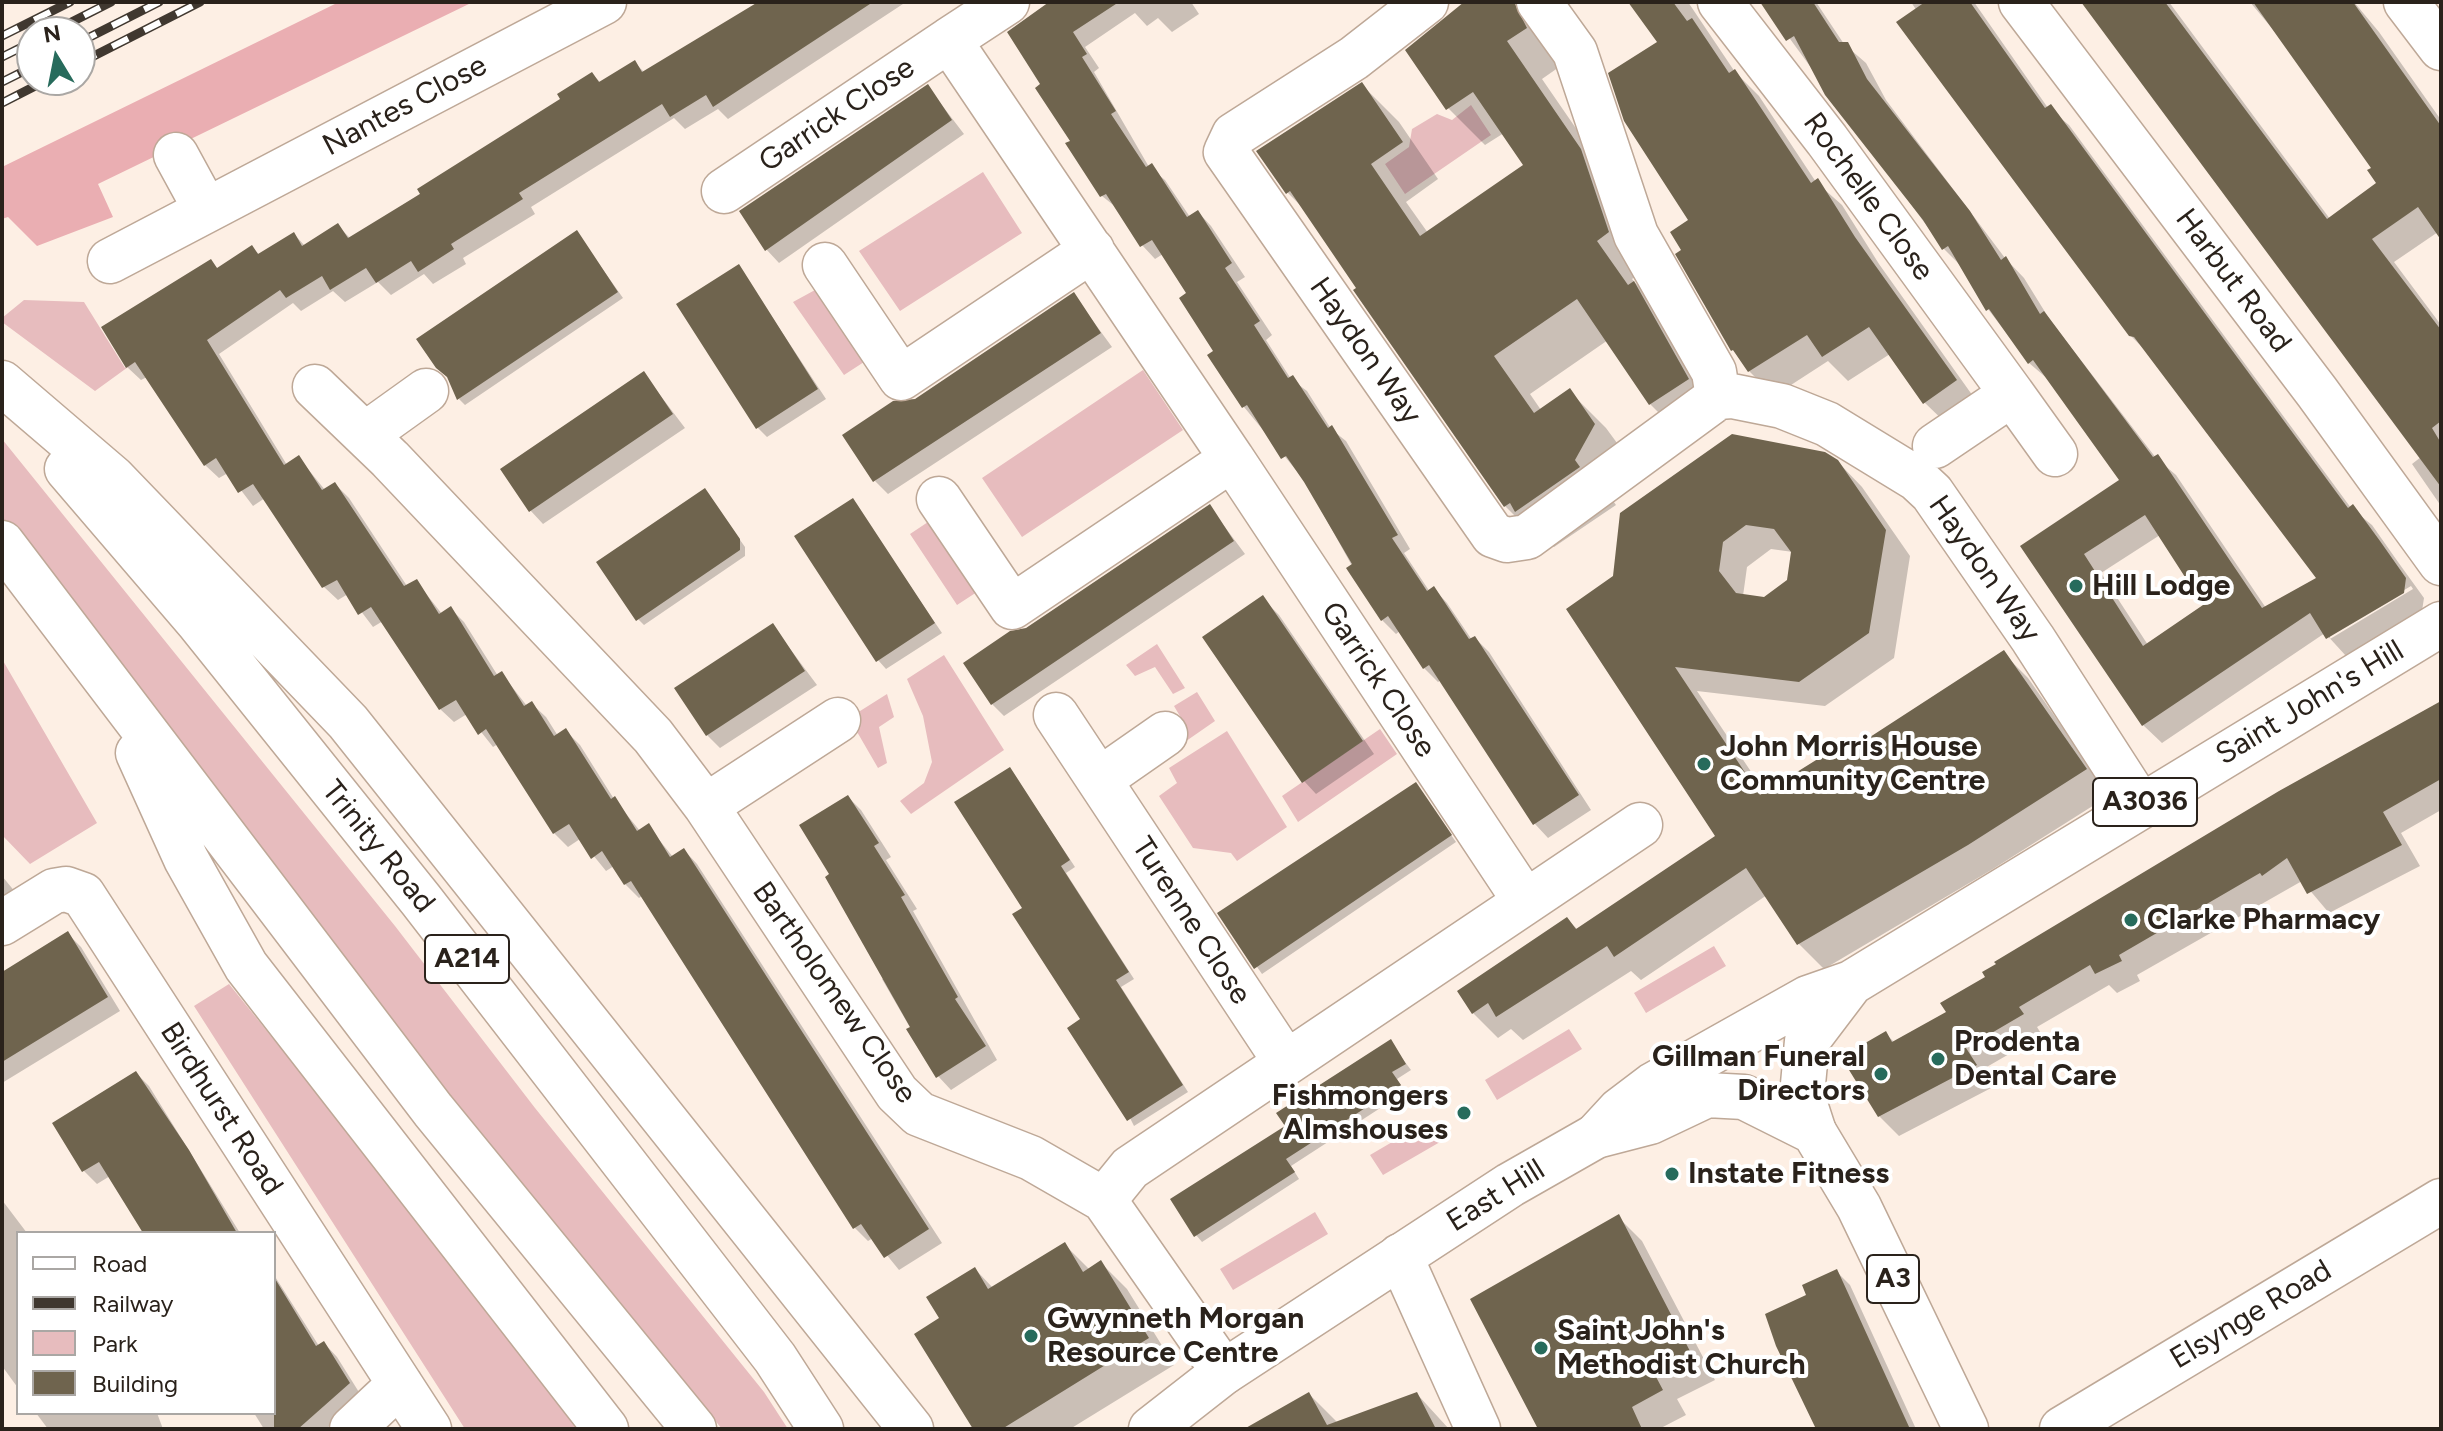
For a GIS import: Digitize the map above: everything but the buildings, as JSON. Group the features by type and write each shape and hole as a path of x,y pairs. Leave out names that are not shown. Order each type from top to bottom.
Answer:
{"main road":[{"name":"Nantes Close","path":"110,261 604,2"},
{"name":"Garrick Close","path":"724,191 1007,2"},
{"name":"Haydon Way","path":"1426,2 1354,58 1234,135 1226,152 1493,535 1507,540 1527,537 1718,397 1732,396 1777,405 1816,419 1897,466 1932,493 2050,664 2140,805"},
{"path":"1539,2 1575,52 1636,235 1714,372 1718,397"},
{"name":"Rochelle Close","path":"1720,2 1827,140 2055,454"},
{"name":"Harbut Road","path":"2021,2 2317,392 2441,563"},
{"path":"2406,2 2441,48"},
{"name":"Garrick Close","path":"949,40 1525,901"},
{"path":"176,155 206,210"},
{"path":"825,265 901,378 1092,250"},
{"name":"A214","path":"2,383 113,478 348,722 911,1429"},
{"name":"Bartholomew Close","path":"315,387 366,434 653,736 706,806 897,1093 919,1114 1031,1158 1104,1200 1224,1372"},
{"path":"366,434 426,391"},
{"path":"1935,446 2012,394"},
{"name":"Trinity Road","path":"2,395 199,623 421,900 775,1358 821,1429"},
{"path":"939,499 1012,607 1232,459"},
{"path":"2,543 433,1110 694,1429"},
{"name":"Saint John's Hill","path":"1851,983 2441,624"},
{"path":"105,680 186,859 246,966 606,1429"},
{"name":"Turenne Close","path":"1056,715 1285,1061"},
{"path":"706,806 838,720"},
{"path":"1099,780 1165,734"},
{"path":"1104,1200 1130,1168 1640,825"},
{"name":"Birdhurst Road","path":"2,923 54,891 66,889 83,895 429,1429"},
{"name":"A3036","path":"1814,1132 1802,1095 1807,1041 1851,983"},
{"name":"East Hill","path":"1151,1429 1224,1372 1400,1256 1510,1185 1596,1136 1620,1110 1653,1085 1808,998 1851,983"},
{"path":"1596,1136 1650,1122 1707,1095 1744,1097 1814,1132"},
{"name":"A3","path":"1814,1132 1859,1207 1966,1429"},
{"name":"Elsynge Road","path":"2062,1429 2441,1201"},
{"path":"1400,1256 1478,1429"},
{"path":"352,1429 400,1384"}],"green space":[{"path":"1471,105 1491,135 1405,194 1385,164 1409,147 1412,129 1437,114 1452,120"},
{"path":"983,172 1022,233 900,311 859,251"},
{"path":"815,290 864,362 844,375 793,302"},
{"path":"24,300 84,302 125,368 135,362 95,391 2,322 2,318"},
{"path":"1143,370 1183,430 1022,537 982,478"},
{"path":"2,439 395,926 535,1108 764,1392 788,1429 722,1429 346,968 2,519"},
{"path":"931,520 980,590 957,605 910,534"},
{"path":"1157,644 1185,688 1173,694 1155,667 1135,676 1126,665"},
{"path":"944,655 1004,750 911,814 900,801 924,783 932,762 923,716 907,679"},
{"path":"2,659 97,823 30,864 2,835"},
{"path":"1197,692 1215,721 1179,746 1171,732 1184,723 1174,706"},
{"path":"887,694 894,717 879,727 887,763 878,768 849,718"},
{"path":"1380,729 1397,754 1298,822 1282,796"},
{"path":"1227,731 1287,827 1237,861 1231,853 1193,848 1159,796 1177,783 1169,768"},
{"path":"1714,946 1726,966 1646,1013 1634,993"},
{"path":"229,984 584,1429 465,1429 194,1006"},
{"path":"1569,1029 1582,1049 1497,1100 1485,1080"},
{"path":"1428,1121 1440,1142 1383,1175 1370,1155"},
{"path":"1315,1212 1328,1234 1233,1290 1220,1269"}],"shaded area":[{"path":"339,2 473,2 98,184 113,217 37,246 8,217 2,219 2,167"}],"railway":[{"path":"2,36 70,2"},
{"path":"83,16 111,2"},
{"path":"96,34 159,2"},
{"path":"96,55 200,2"},
{"path":"2,57 16,50"},
{"path":"2,82 16,75"},
{"path":"2,103 16,96"}],"place":[{"name":"Hill Lodge","path":"2076,586"},
{"name":"John Morris House Community Centre","path":"1704,764"},
{"name":"Clarke Pharmacy","path":"2131,920"},
{"name":"Prodenta Dental Care","path":"1938,1059"},
{"name":"Gillman Funeral Directors","path":"1881,1074"},
{"name":"Fishmongers Almshouses","path":"1464,1113"},
{"name":"Instate Fitness","path":"1672,1174"},
{"name":"Gwynneth Morgan Resource Centre","path":"1031,1336"},
{"name":"Saint John's Methodist Church","path":"1541,1348"}]}
